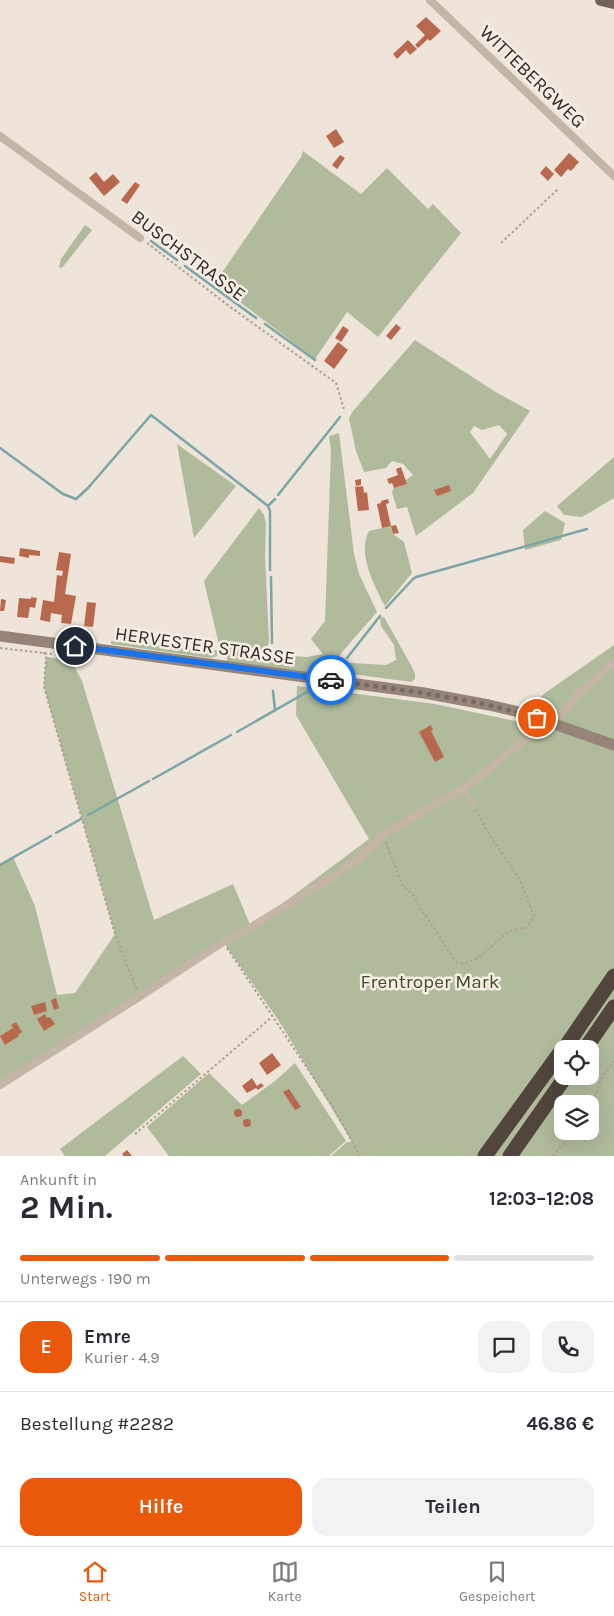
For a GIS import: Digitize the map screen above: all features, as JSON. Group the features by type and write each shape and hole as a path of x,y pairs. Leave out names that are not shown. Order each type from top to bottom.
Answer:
{"highway":[{"path":"570,1040 614,976"},
{"path":"591,1040 614,1007"},
{"path":"485,1156 554,1062"},
{"path":"510,1156 560,1085"}],"main road":[{"path":"603,0 614,3"},
{"name":"HERVESTER STRASSE","path":"0,636 424,693 489,704 552,722 614,745"}],"street":[{"name":"WITTEBERGWEG","path":"430,0 614,176"},
{"name":"BUSCHSTRASSE","path":"0,136 140,238"},
{"path":"0,1085 223,942 250,928 334,876 358,859 382,836 464,788 538,729 557,719 579,693 614,663"}],"lane":[{"path":"464,788 474,804"}],"path":[{"path":"500,243 558,189"},
{"name":"BUSCHSTRASSE","path":"140,238 233,309 336,383 344,409"},
{"path":"38,642 46,657 44,687 115,934 140,997"},
{"path":"382,836 388,845 402,884 414,896 421,912 426,916 454,959 457,963 461,964 491,948 508,931 526,928 534,916 520,880 484,826 474,804"},
{"path":"223,942 333,1107 360,1156"},
{"path":"135,1134 272,1017"},
{"path":"596,1095 601,1079 614,1061"},
{"path":"553,1156 566,1140"}],"green space":[{"path":"303,151 361,194 387,168 428,209 433,204 461,233 378,337 347,312 315,359 215,283 301,157"},
{"path":"85,225 92,230 62,268 59,267 61,259"},
{"path":"415,340 494,391 530,411 473,493 416,536 407,507 397,509 392,492 394,488 407,484 406,480 413,475 403,464 392,461 386,468 364,472 356,451 349,418","holes":["499,425 507,434 490,459 470,432 474,426 482,430"]},
{"path":"339,433 354,554 359,574 377,612 335,662 386,665 396,660 394,645 381,626 380,618 384,617 415,674 415,679 411,682 338,672 331,675 227,661 227,652 221,653 204,581 259,508 264,515 266,524 265,557 269,642 267,649 260,654 307,657 323,654 311,639 325,621 331,451 329,436"},
{"path":"177,444 236,486 194,538"},
{"path":"614,457 614,498 582,517 564,515 557,506"},
{"path":"545,511 565,523 561,540 525,550 523,530"},
{"path":"391,526 393,534 404,542 412,573 385,606 368,569 365,549 369,531"},
{"path":"111,641 208,651 218,650 217,656 210,658 111,644"},
{"name":"Frentroper Mark","path":"614,645 614,1156 331,1156 347,1142 352,1142 279,1021 223,942 0,1085 0,865 13,857 35,906 57,995 75,993 115,934 44,687 46,657 71,660 82,681 154,920 233,884 251,927 369,839 296,715 297,686 435,704 515,721 545,693"},
{"path":"183,1056 201,1074 105,1156 65,1156 60,1149"},
{"path":"295,1063 346,1141 329,1156 169,1156 147,1127 209,1073 242,1105 275,1081"}],"building":[{"path":"426,17 441,31 430,41 428,39 418,48 415,45 425,35 416,26"},
{"path":"408,40 417,49 410,55 406,50 397,59 393,54"},
{"path":"336,129 344,142 334,148 326,136"},
{"path":"569,153 579,162 571,171 568,169 561,177 554,170"},
{"path":"340,155 345,158 337,169 332,165"},
{"path":"546,166 554,174 548,181 540,173"},
{"path":"96,172 104,182 113,174 120,182 104,196 89,178"},
{"path":"135,182 140,185 127,204 121,200"},
{"path":"396,324 401,328 391,340 386,336"},
{"path":"343,326 349,330 341,342 335,338"},
{"path":"338,342 348,350 334,369 324,361"},
{"path":"401,467 407,484 394,488 387,479 398,475 396,469"},
{"path":"361,479 361,485 356,486 355,480"},
{"path":"449,485 451,491 437,496 434,490"},
{"path":"363,486 364,493 367,492 369,510 358,511 355,487"},
{"path":"388,499 389,503 386,504 391,526 382,528 377,504"},
{"path":"396,525 399,533 393,534 391,526"},
{"path":"20,548 40,551 40,556 29,555 29,558 19,556"},
{"path":"59,552 71,554 65,594 76,596 71,624 61,623 62,615 51,613 50,622 40,620 43,600 54,602 57,575 62,576 63,571 56,570"},
{"path":"0,556 15,558 14,564 0,562"},
{"path":"31,597 37,598 35,608 30,607 28,618 17,617 19,598 31,599"},
{"path":"1,599 6,600 4,611 0,611"},
{"path":"87,602 96,603 93,627 84,626"},
{"path":"431,725 433,730 431,731 444,757 435,762 419,732"},
{"path":"56,998 59,1008 54,1010 51,1000"},
{"path":"45,1002 47,1011 34,1015 31,1006"},
{"path":"45,1014 55,1024 44,1031 37,1019"},
{"path":"16,1022 22,1032 5,1045 0,1036 13,1028 11,1025"},
{"path":"272,1053 281,1065 267,1075 259,1063"},
{"path":"252,1078 257,1086 261,1083 264,1086 247,1093 242,1086"},
{"path":"289,1089 301,1107 295,1110 283,1092"},
{"path":"238,1109 242,1113 238,1117 234,1113"},
{"path":"247,1119 251,1123 247,1127 243,1123"},
{"path":"127,1150 132,1156 124,1156 122,1154"}],"waterway":[{"path":"151,241 177,260"},
{"path":"185,266 256,318"},
{"path":"265,324 315,360"},
{"path":"0,448 63,494 76,499 88,488 151,415 268,506 270,511 270,570"},
{"path":"278,495 340,417"},
{"path":"268,506 275,499"},
{"path":"386,608 416,577 587,529"},
{"path":"271,577 272,643"},
{"path":"347,658 380,616"},
{"path":"272,651 273,660"},
{"path":"273,691 275,710"},
{"path":"237,732 307,692"},
{"path":"153,779 231,735"},
{"path":"88,815 149,781"},
{"path":"56,833 81,819"},
{"path":"0,865 51,836"}],"way so far":[{"path":"331,680 489,704 537,718"}],"route":[{"path":"75,646 331,680"}]}
